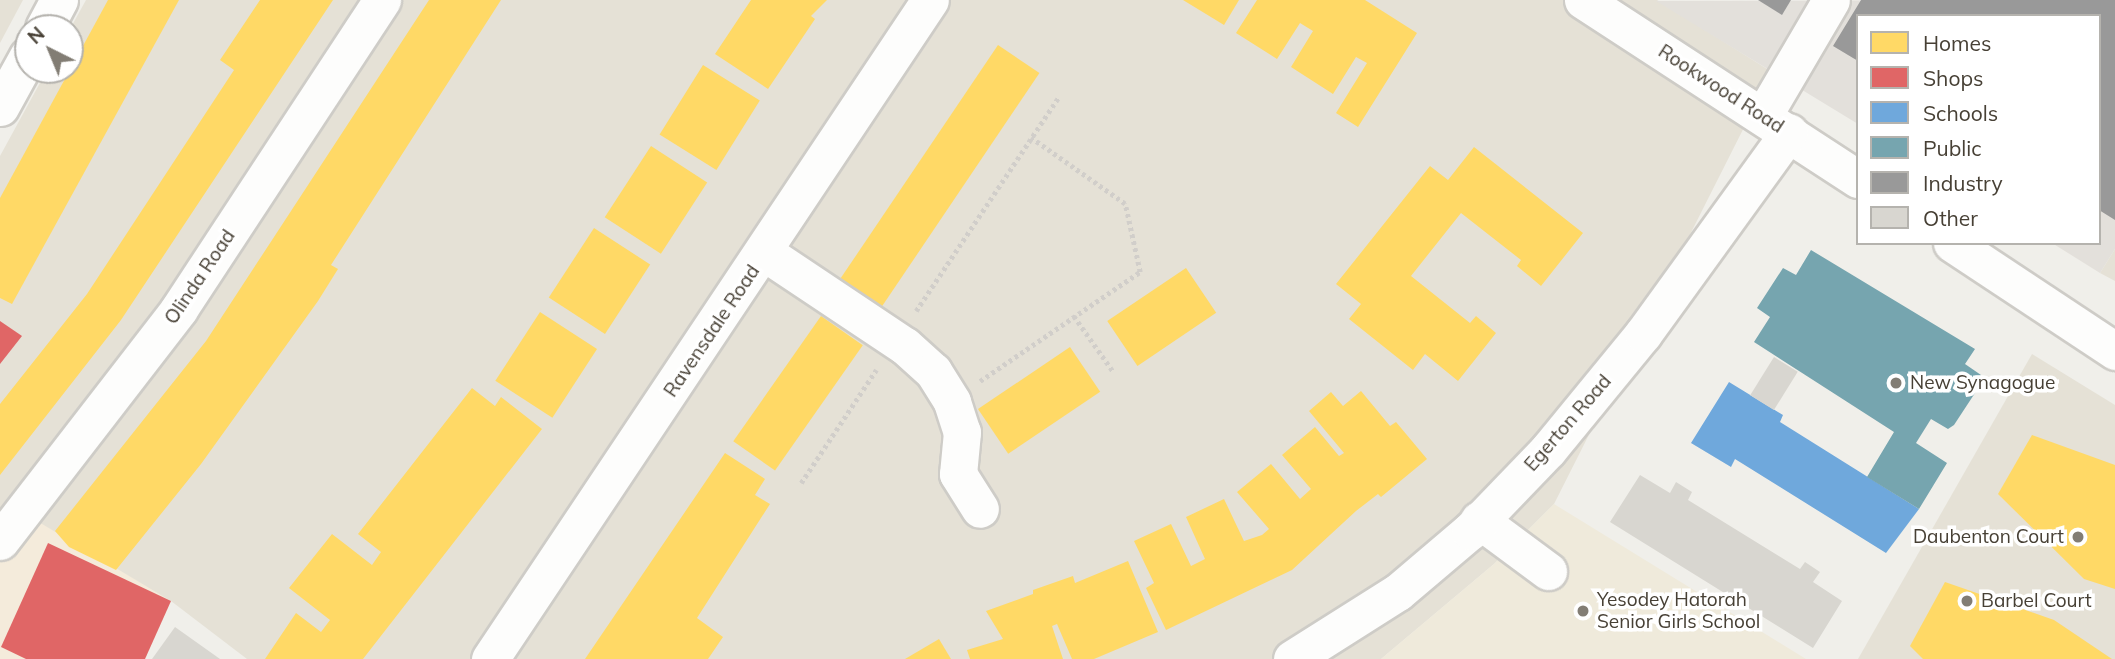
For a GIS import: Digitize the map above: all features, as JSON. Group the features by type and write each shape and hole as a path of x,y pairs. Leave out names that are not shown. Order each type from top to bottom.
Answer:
{"street":[{"name":"Olinda Road","path":"0,541 179,309 382,0"},
{"name":"Ravensdale Road","path":"490,659 765,252 930,0"},
{"name":"Rookwood Road","path":"1583,0 1856,178"},
{"name":"Egerton Road","path":"1292,659 1398,592 1479,520 1548,450 1643,334 1776,124 1831,0"},
{"path":"0,107 14,82"},
{"path":"1955,245 2115,351"},
{"path":"765,252 896,340 933,371 951,400 962,432 958,474 980,509"},
{"path":"1479,520 1548,571"}],"path":[{"path":"801,483 1058,98"},
{"path":"951,400 1140,272 1125,204 1031,138"},
{"path":"1074,316 1113,371"}],"shaded area":[{"path":"0,0 23,0 14,14 0,43"},
{"path":"86,0 1657,0 1772,72 1554,504 1494,564 1381,659 247,659 171,601 0,532 0,156 39,84 84,84 84,14 78,14"},
{"path":"2115,0 2115,249 2100,273 2055,245 2101,245 2101,14 1856,14 1856,123 1656,1"},
{"path":"2115,249 2115,281 2100,273"},
{"path":"2032,354 2115,405 2115,659 1858,659"},
{"name":"Yesodey Hatorah Senior Girls School","path":"1554,504 1806,659 1381,659 1494,564"},
{"path":"17,509 171,601 145,659 0,659 0,532"}],"building: Homes":[{"path":"108,0 179,0 12,304 0,298 0,198 62,84 84,84 84,44"},
{"path":"260,0 333,0 121,320 0,475 0,404 87,294 234,70 220,60"},
{"path":"429,0 501,0 331,265 338,269 318,301 201,464 116,570 69,547 55,531 206,341"},
{"path":"751,0 827,0 811,16 815,19 768,89 715,54"},
{"path":"1183,0 1239,0 1224,25"},
{"path":"1257,0 1365,0 1417,33 1358,127 1336,113 1367,63 1356,57 1333,94 1291,67 1313,31 1300,23 1277,59 1236,33"},
{"path":"998,45 1039,73 881,308 840,280"},
{"path":"703,65 760,101 716,170 660,135"},
{"path":"651,146 707,182 661,254 605,217"},
{"path":"1474,147 1583,233 1541,286 1517,266 1521,260 1461,213 1411,276 1470,323 1476,316 1496,333 1458,381 1425,354 1413,370 1349,319 1361,304 1336,284 1430,166 1448,180"},
{"path":"594,228 650,264 605,334 549,298"},
{"path":"1186,268 1216,313 1137,366 1107,321"},
{"path":"540,312 597,349 552,418 495,381"},
{"path":"821,316 863,345 775,471 733,441"},
{"path":"1070,347 1100,392 1008,454 978,409"},
{"path":"472,388 495,406 501,397 542,429 363,659 265,659 296,613 321,632 330,620 289,588 332,534 372,565 381,552 358,534"},
{"path":"1361,391 1390,426 1396,422 1427,459 1381,497 1378,494 1356,511 1292,570 1166,630 1146,588 1154,583 1134,541 1171,524 1191,566 1205,559 1186,517 1224,499 1244,541 1262,535 1269,529 1237,492 1271,464 1300,499 1311,489 1282,455 1315,427 1339,456 1344,453 1309,411 1331,392 1343,406"},
{"name":"Daubenton Court","path":"2032,435 2115,465 2115,589 2084,579 1998,494"},
{"path":"725,453 765,479 755,495 770,504 697,618 723,637 708,659 585,659"},
{"path":"1128,561 1158,632 1094,659 1072,659 1057,624 1052,626 1063,659 970,659 967,650 1003,639 986,611 1033,594 1033,590 1073,576 1075,583"},
{"name":"Barbel Court","path":"1945,582 2054,620 2112,659 1923,659 1910,646"},
{"path":"939,639 951,659 905,659"}],"building: Shops":[{"path":"0,321 22,336 0,364"},
{"path":"48,543 171,601 145,659 26,659 1,647"}],"building: Schools":[{"path":"1729,382 1783,415 1780,422 1919,509 1886,553 1735,459 1731,467 1691,443"}],"building: Public":[{"name":"New Synagogue","path":"1811,250 1975,349 1965,364 1981,375 1972,391 1975,393 1954,425 1948,429 1931,419 1916,443 1947,463 1919,509 1867,477 1894,432 1754,342 1770,317 1757,308 1783,268 1796,275"}],"building: Industry":[{"path":"1758,0 1791,0 1782,15"},
{"path":"1861,0 2115,0 2115,220 2101,211 2101,14 1856,14 1856,60 1833,46"}],"building: Other":[{"path":"1774,357 1798,372 1774,410 1750,395"},
{"path":"1640,475 1670,493 1676,482 1692,492 1688,500 1800,569 1805,562 1820,572 1813,582 1842,601 1813,648 1610,522"},
{"path":"175,627 220,659 152,659"}],"place":[{"name":"New Synagogue","path":"1896,383"},
{"name":"Daubenton Court","path":"2078,537"},
{"name":"Barbel Court","path":"1967,601"},
{"name":"Yesodey Hatorah Senior Girls School","path":"1583,611"}]}
